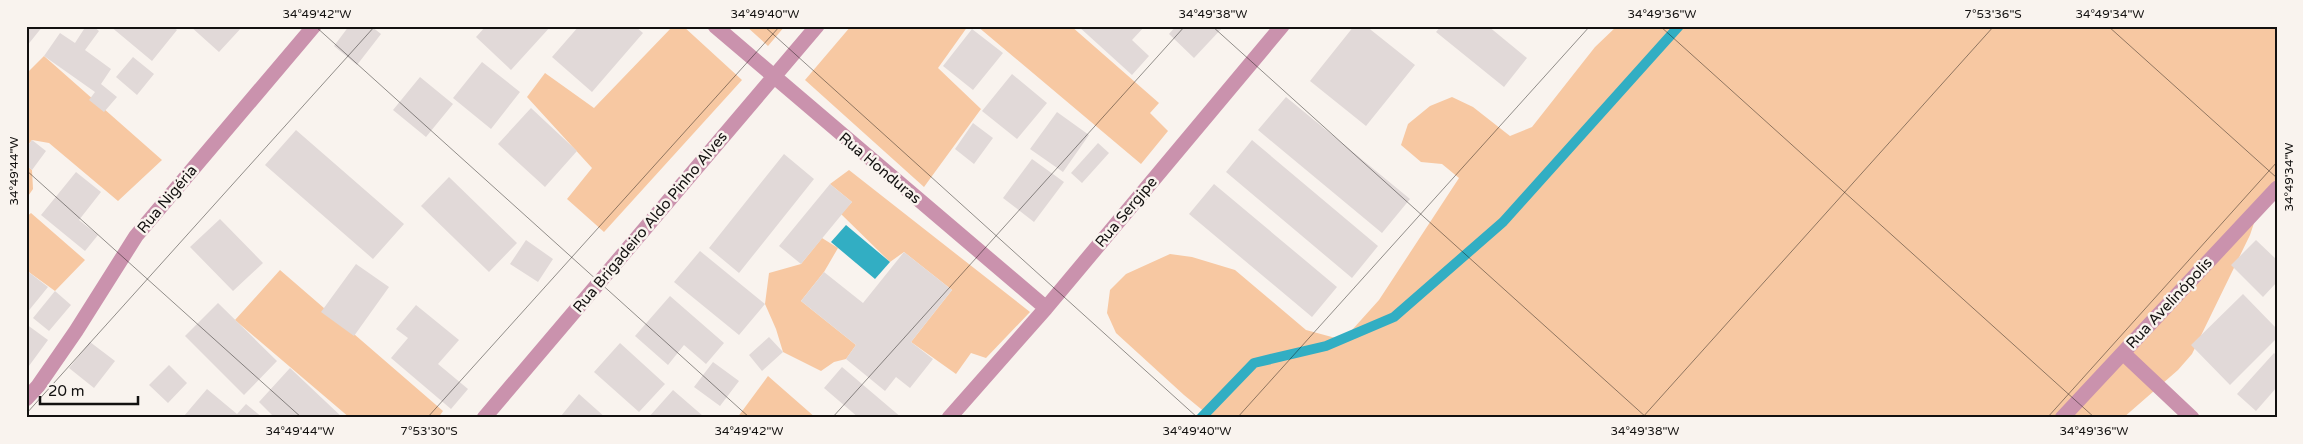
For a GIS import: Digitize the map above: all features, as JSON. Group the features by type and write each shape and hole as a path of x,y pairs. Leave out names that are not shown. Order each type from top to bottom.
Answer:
{"street":[{"name":"Rua Nigéria","path":"26,399 38,386 136,236 314,26"},
{"name":"Rua Honduras","path":"715,26 1046,308"},
{"name":"Rua Brigadeiro Aldo Pinho Alves","path":"484,418 817,26"},
{"name":"Rua Sergipe","path":"948,418 1046,308 1282,26"},
{"name":"Rua Avelinópolis","path":"2062,418 2277,188"},
{"path":"2123,352 2192,418"}],"shaded area":[{"path":"673,26 683,26 742,80 604,232 567,199 592,168 527,97 545,73 594,108"},
{"path":"746,26 785,26 768,46"},
{"path":"851,26 968,26 938,68 981,109 924,187 805,80"},
{"path":"977,26 1071,26 1159,103 1150,113 1168,131 1141,164"},
{"path":"1617,26 2277,26 2277,180 2259,208 2250,235 2192,354 2178,370 2123,418 1212,418 1116,333 1107,313 1110,290 1126,274 1170,254 1192,257 1235,270 1306,330 1343,340 1379,300 1459,178 1442,164 1421,162 1401,145 1408,124 1430,106 1452,97 1473,107 1510,136 1532,127 1595,47"},
{"path":"44,56 162,160 118,201 49,143 32,140 26,148 26,74"},
{"path":"26,165 32,170 33,189 26,199"},
{"path":"849,170 1030,312 986,358 971,353 956,374 911,342 952,290 904,252 890,262 841,214 852,202 830,184"},
{"path":"31,213 85,260 55,291 26,270 26,217"},
{"path":"822,238 838,248 824,272 801,301 856,345 846,359 834,362 821,371 783,352 776,329 765,304 769,273 801,264"},
{"path":"280,270 443,411 438,418 350,418 235,320"},
{"path":"768,376 816,418 737,418"}],"water":[{"path":"846,225 890,262 875,279 831,242"}],"building":[{"path":"26,26 43,26 26,47"},
{"path":"86,26 93,26 99,31 85,50 111,69 101,84 117,97 104,112 89,100 95,92 44,56 60,33 75,43"},
{"path":"110,26 172,26 177,30 152,61"},
{"path":"190,26 243,26 219,52"},
{"path":"349,26 371,26 381,34 357,65 334,46"},
{"path":"486,26 551,26 511,70 476,37"},
{"path":"579,26 635,26 643,33 592,92 552,57"},
{"path":"1078,26 1145,26 1132,40 1149,56 1132,75"},
{"path":"1176,26 1224,26 1194,58 1169,34"},
{"path":"1354,26 1366,26 1415,65 1366,126 1310,81"},
{"path":"1441,26 1488,26 1527,58 1504,87 1436,32"},
{"path":"972,29 1003,53 973,90 943,66"},
{"path":"133,57 154,74 137,95 116,77"},
{"path":"482,62 520,92 491,129 453,98"},
{"path":"1012,74 1047,103 1017,139 982,111"},
{"path":"420,77 453,104 426,137 393,110"},
{"path":"1286,97 1410,199 1382,233 1258,130"},
{"path":"531,108 577,151 545,187 498,144"},
{"path":"1057,112 1089,135 1063,172 1030,149"},
{"path":"973,123 993,138 974,164 955,149"},
{"path":"296,130 404,224 373,259 265,165"},
{"path":"32,140 46,151 32,170 26,165 26,148"},
{"path":"1252,140 1378,246 1352,278 1226,172"},
{"path":"1098,143 1109,153 1082,183 1071,173"},
{"path":"784,154 814,179 739,273 709,248"},
{"path":"1032,159 1064,182 1034,222 1003,198"},
{"path":"76,172 101,192 79,220 98,235 85,251 41,215"},
{"path":"449,177 517,243 489,272 421,206"},
{"path":"830,184 852,202 801,264 779,246"},
{"path":"1214,184 1337,287 1312,317 1189,214"},
{"path":"220,219 263,263 233,291 190,247"},
{"path":"526,240 553,259 538,282 510,264"},
{"path":"2256,240 2277,260 2277,282 2263,297 2231,265"},
{"path":"700,251 765,304 739,335 674,282"},
{"path":"904,252 952,290 911,342 933,359 910,388 896,377 885,391 846,359 856,345 801,301 824,272 863,303"},
{"path":"356,264 389,287 354,336 321,312"},
{"path":"26,270 48,287 26,314"},
{"path":"55,291 71,305 49,331 33,318"},
{"path":"2243,294 2277,329 2277,338 2230,385 2191,345"},
{"path":"670,296 724,343 706,364 684,345 668,365 635,336"},
{"path":"218,303 277,361 244,395 185,336"},
{"path":"416,305 459,340 438,364 468,389 451,409 391,358 408,338 396,329"},
{"path":"26,324 48,340 26,370"},
{"path":"769,337 783,352 762,371 749,355"},
{"path":"90,342 115,361 94,388 69,368"},
{"path":"620,343 665,384 639,412 594,372"},
{"path":"2274,353 2277,356 2277,387 2256,411 2237,394"},
{"path":"713,362 739,381 720,406 694,387"},
{"path":"169,365 187,383 168,403 149,385"},
{"path":"842,367 902,418 859,418 824,388"},
{"path":"290,368 343,418 275,418 259,402"},
{"path":"207,389 237,414 246,404 263,418 186,418 184,416"},
{"path":"673,390 703,416 702,418 648,418"},
{"path":"579,394 606,418 563,418 561,416"}],"waterway":[{"path":"1201,418 1254,363 1326,346 1394,317 1503,222 1679,26"}]}
